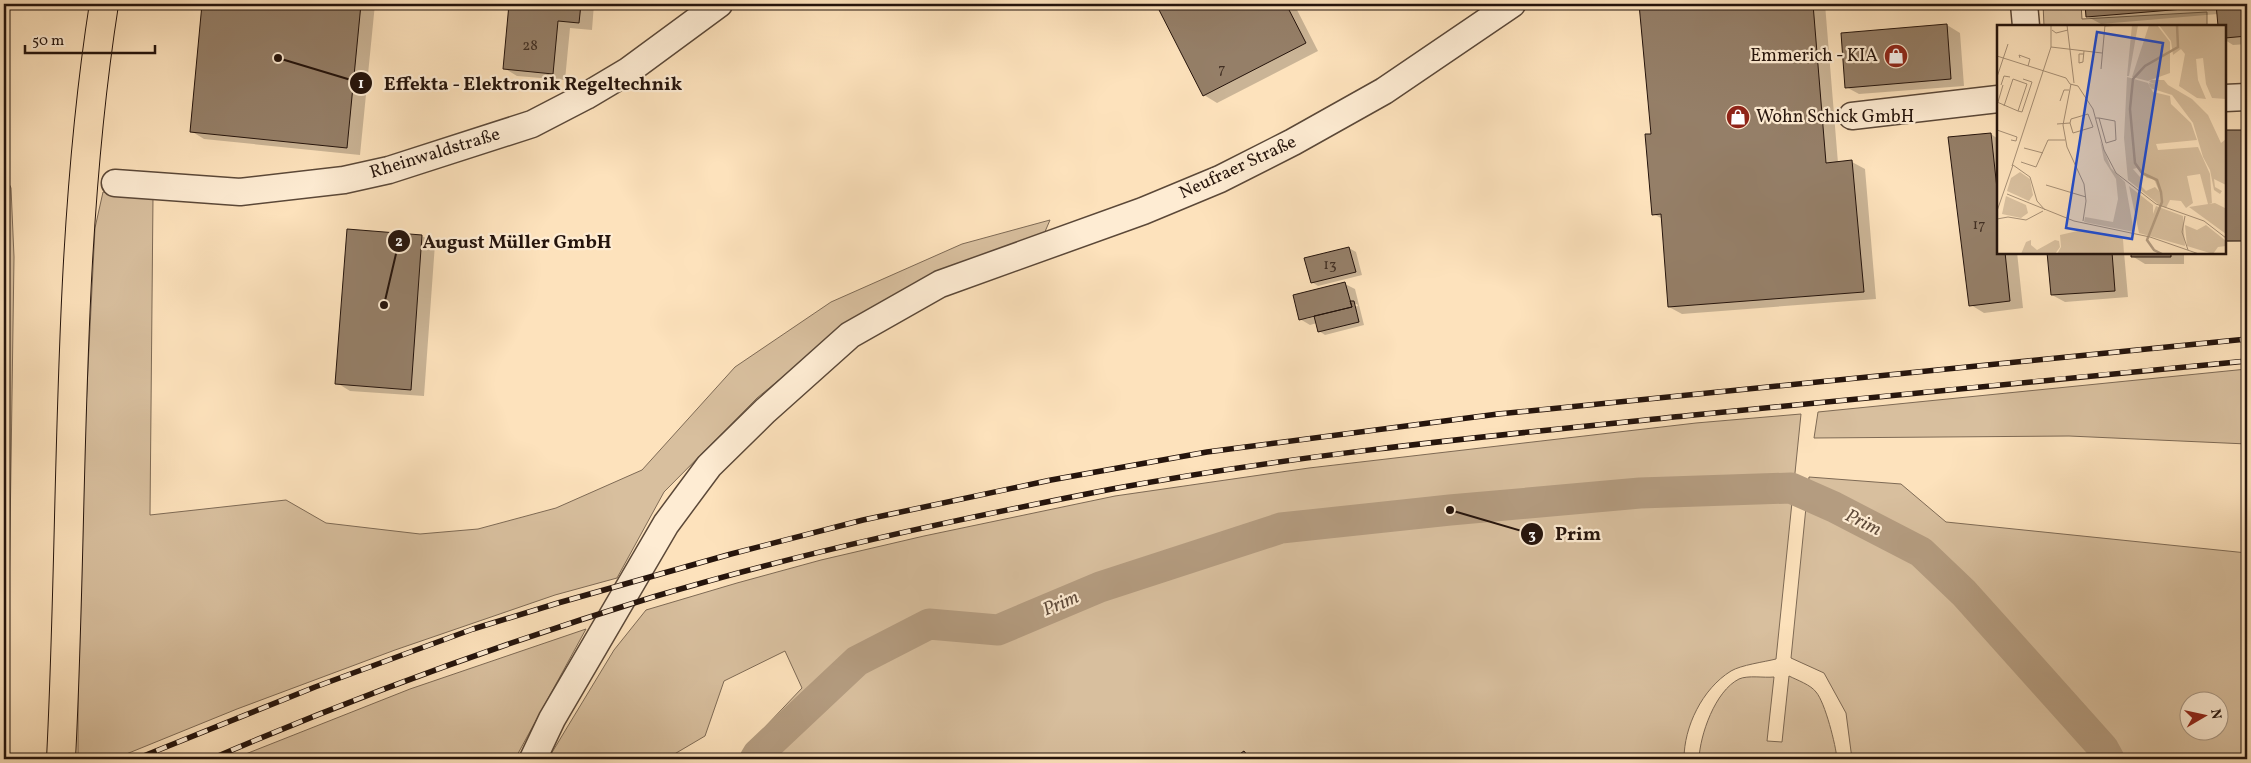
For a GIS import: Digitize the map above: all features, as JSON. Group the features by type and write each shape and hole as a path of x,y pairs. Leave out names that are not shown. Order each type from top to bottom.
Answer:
{"main road":[{"path":"62,749 82,193 92,82 104,4"}],"street":[{"name":"Rheinwaldstraße","path":"115,183 240,192 344,180 389,170 532,124 586,96 628,71 719,4"},
{"name":"Neufraer Straße","path":"533,759 552,719 666,524 709,466 850,335 940,284 1143,211 1220,179 1384,91 1512,4"},
{"path":"2024,4 2026,25"},
{"path":"2226,98 2247,97"},
{"path":"1852,116 1997,100"}],"shaded area":[{"path":"2043,4 2081,4 2082,19 2207,12 2207,25 2044,25"},
{"path":"4,173 11,188 14,257 9,604 4,616"},
{"path":"103,192 153,197 150,515 286,500 326,523 420,534 478,529 556,508 642,470 735,367 831,302 962,244 1050,220 1044,234 842,328 757,398 664,492 617,578 555,595 395,650 237,709 114,759 78,759 78,569 95,228"},
{"path":"2247,369 2247,444 2069,436 1814,438 1818,412"},
{"path":"1801,414 1776,659 1735,669 1711,688 1703,698 1691,722 1687,734 1684,759 1250,759 1244,751 1233,759 741,759 747,746 802,688 785,651 724,681 705,736 666,759 631,759 614,754 610,759 548,759 614,650 646,610 737,583 821,560 924,536 1115,496 1309,468 1696,423"},
{"path":"1809,477 1901,484 1946,522 2247,553 2247,759 1852,759 1846,713 1824,673 1791,658"},
{"path":"586,629 515,759 233,759 410,689"},
{"path":"1789,676 1811,687 1819,697 1830,724 1837,759 1699,759 1702,738 1710,714 1730,685 1743,678 1774,677 1767,741 1782,742"}],"building":[{"path":"202,4 361,4 347,148 190,132"},
{"path":"509,4 581,4 579,23 558,21 553,74 503,69"},
{"path":"1156,4 1286,4 1306,43 1203,96"},
{"path":"1639,4 1813,4 1826,163 1852,160 1864,292 1668,307 1661,214 1652,215 1645,134 1651,134"},
{"path":"2085,4 2208,4 2208,7 2086,17"},
{"path":"2216,4 2247,4 2247,36 2226,38 2226,25 2218,25"},
{"path":"1947,24 1951,79 1845,88 1841,33"},
{"path":"2226,130 2247,130 2247,241 2226,241"},
{"path":"1991,133 1997,189 1997,254 2005,254 2010,301 1969,306 1948,137"},
{"path":"347,229 422,235 411,390 335,384"},
{"path":"1349,247 1356,272 1311,283 1304,258"},
{"path":"2047,254 2112,254 2115,291 2051,295"},
{"path":"2131,254 2171,254 2171,257 2131,257"},
{"path":"1345,282 1352,307 1299,320 1293,295"},
{"path":"1350,301 1354,301 1359,322 1318,332 1314,316 1352,307"},
{"path":"1244,751 1250,759 1233,759"}],"waterway":[{"name":"Prim","path":"755,759 758,754 857,661 929,624 998,630 1100,587 1281,528 1450,510 1640,493 1791,488 1834,507 1921,552 1964,593 2103,748 2109,759"}],"railway":[{"path":"136,759 315,687 473,629 558,603 731,554 863,520 1051,480 1207,452 1498,414 2247,339"},
{"path":"211,759 320,714 430,672 541,633 653,597 767,565 881,537 1112,489 1257,465 1403,446 1694,415 2247,361"}],"place":[{"name":"Emmerich - KIA","path":"1896,56"},
{"name":"Effekta - Elektronik Regeltechnik","path":"278,58"},
{"name":"Wohn Schick GmbH","path":"1738,117"},
{"name":"August Müller GmbH","path":"384,305"},
{"name":"Prim","path":"1450,510"}]}
